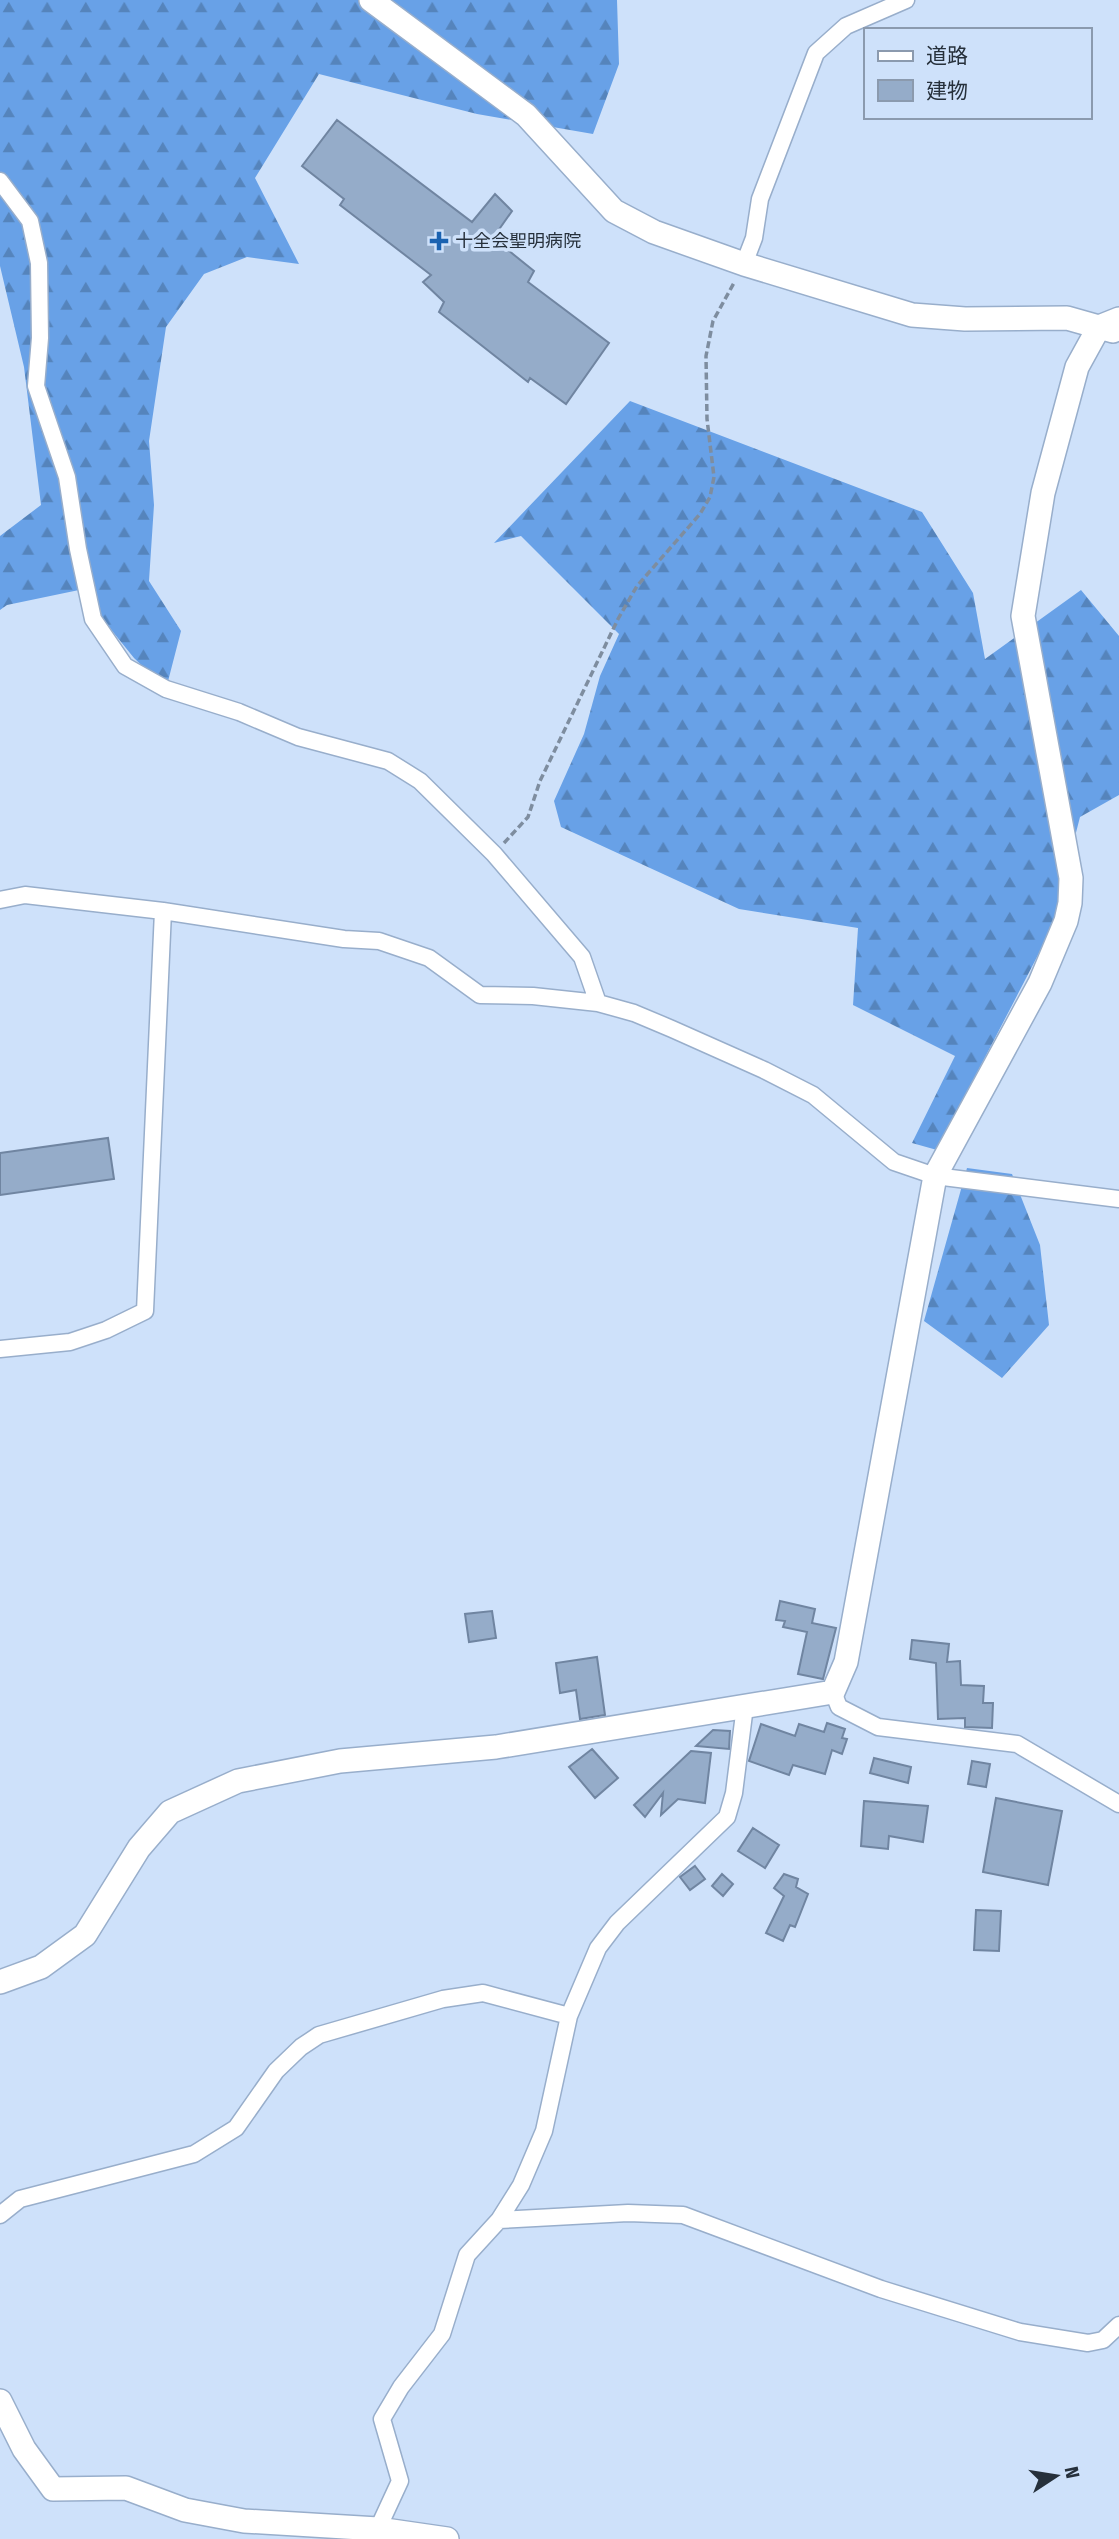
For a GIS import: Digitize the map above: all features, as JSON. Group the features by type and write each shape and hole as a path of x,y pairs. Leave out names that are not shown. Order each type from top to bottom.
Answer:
{"street":[{"path":"371,0 526,115 614,211 654,232 744,264 912,315 965,319 1067,318 1112,326"},
{"path":"744,264 754,238 760,199 816,53 846,26 906,0"},
{"path":"0,181 30,221 39,263 40,338 36,386 67,477 78,550 93,619 125,666 166,689 239,712 298,737 388,761 420,781 494,854 582,957 598,1003"},
{"path":"1112,326 1077,367 1043,493 1023,617 1071,878 1070,903 1066,921 1040,983 935,1176 846,1662 833,1692 839,1707 878,1727 1017,1744 1118,1800"},
{"path":"0,900 26,895 163,911 344,939 379,940 429,958 480,995 533,996 598,1003 659,1023 813,1095 894,1162 935,1176 1119,1199"},
{"path":"0,1349 70,1342 106,1330 145,1311 163,911"},
{"path":"0,1982 41,1967 85,1936 139,1848 170,1812 238,1781 340,1761 496,1746 833,1692"},
{"path":"375,2534 400,2481 382,2419 401,2387 442,2334 467,2255 499,2220 521,2185 544,2131 569,2016 598,1948 617,1923 727,1817 734,1793 745,1706"},
{"path":"0,2215 20,2199 194,2154 236,2128 276,2071 318,2035 443,1999 483,1993 569,2016"},
{"path":"499,2220 628,2213 683,2215 881,2289 1020,2332 1088,2343 1103,2340 1119,2325"},
{"path":"0,2401 24,2449 53,2489 126,2488 185,2510 244,2521 447,2539"}],"path":[{"path":"494,854 528,817 540,781 618,618 638,586 700,514 710,497 714,477 707,419 706,356 713,321 744,264"}],"green space":[{"path":"0,0 617,0 619,64 593,134 477,114 319,74 255,178 299,264 247,257 204,274 166,327 149,441 154,505 149,581 181,631 166,689 134,658 79,590 7,605 0,610 0,536 41,505 24,367 0,266"},
{"path":"630,401 922,512 973,593 985,659 1081,590 1119,636 1119,795 1080,817 1051,930 937,1150 912,1143 955,1056 853,1005 858,928 739,909 561,827 554,801 584,734 600,676 619,634 521,536 494,543"},
{"path":"967,1168 1012,1174 1040,1245 1049,1325 1002,1378 924,1321"}],"building":[{"path":"337,120 472,222 495,194 512,211 493,238 534,271 528,282 609,343 566,404 530,378 528,382 439,312 444,302 423,282 431,275 340,205 344,199 302,166"},
{"path":"108,1138 114,1179 0,1195 0,1153"},
{"path":"780,1601 815,1609 812,1623 836,1628 823,1679 798,1674 807,1632 783,1627 785,1621 776,1620"},
{"path":"492,1611 496,1638 469,1642 465,1614"},
{"path":"912,1640 949,1644 947,1662 960,1661 961,1685 984,1686 983,1703 993,1703 992,1728 965,1727 965,1718 938,1719 936,1663 910,1659"},
{"path":"597,1657 605,1715 580,1719 576,1690 560,1693 556,1663"},
{"path":"827,1723 845,1729 842,1738 847,1739 842,1754 832,1750 825,1774 793,1765 789,1775 749,1761 761,1724 795,1736 799,1724 824,1732"},
{"path":"713,1730 730,1731 729,1749 696,1746"},
{"path":"592,1749 618,1778 595,1798 569,1767"},
{"path":"691,1751 711,1753 705,1803 678,1799 661,1815 663,1793 645,1817 634,1805"},
{"path":"874,1758 911,1767 908,1783 870,1773"},
{"path":"972,1761 990,1764 986,1787 968,1784"},
{"path":"996,1798 1062,1811 1048,1885 983,1872"},
{"path":"864,1801 928,1806 923,1842 889,1836 888,1849 861,1846"},
{"path":"753,1828 779,1845 765,1868 738,1851"},
{"path":"695,1866 705,1879 690,1890 680,1877"},
{"path":"722,1874 733,1884 723,1896 712,1886"},
{"path":"784,1874 798,1879 796,1887 808,1894 795,1927 790,1925 783,1941 766,1933 784,1896 774,1888"},
{"path":"976,1910 1001,1911 999,1951 974,1950"}],"place":[{"name":"十全会聖明病院","path":"439,241"}]}
